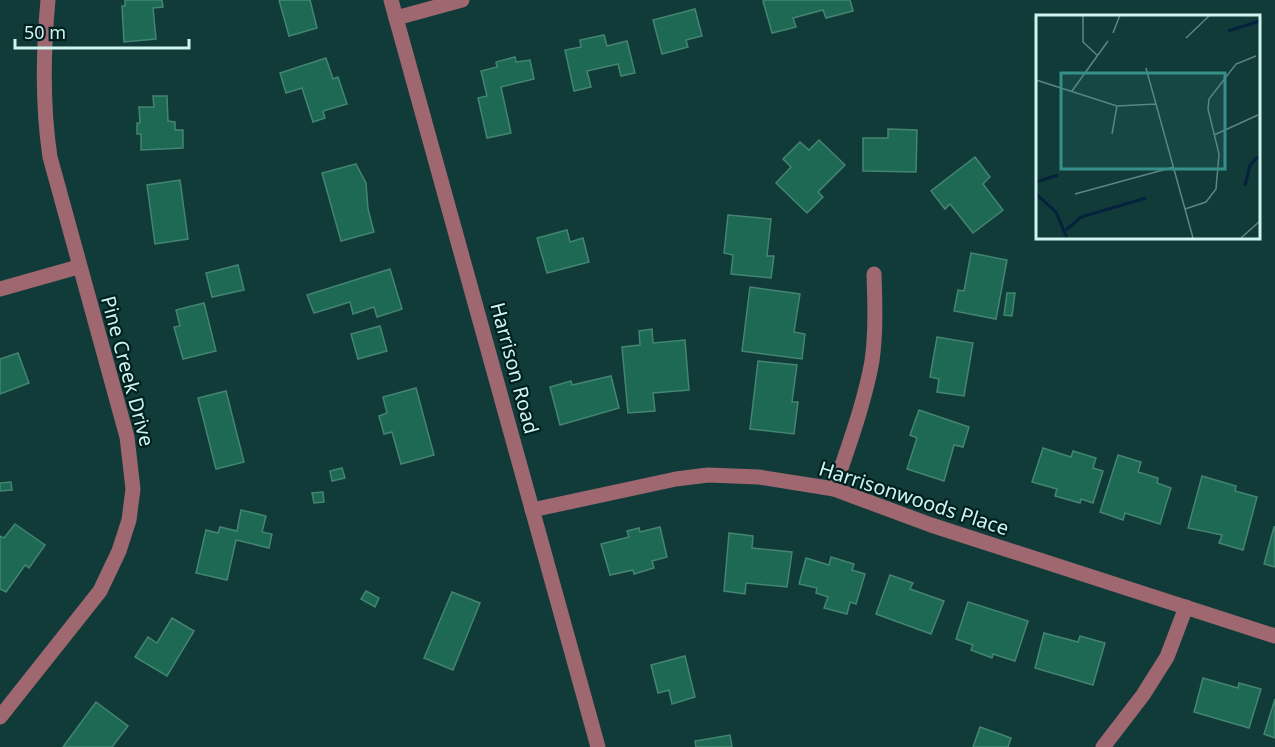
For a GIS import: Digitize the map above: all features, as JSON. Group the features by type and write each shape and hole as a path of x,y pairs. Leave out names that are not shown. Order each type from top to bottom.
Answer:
{"street":[{"name":"Pine Creek Drive","path":"0,717 100,591 119,551 129,520 133,489 127,437 78,267 50,157 44,117 43,57 48,0"},
{"name":"Harrison Road","path":"391,0 598,747"},
{"path":"396,18 462,0"},
{"path":"0,289 78,267"},
{"path":"834,489 862,404 872,361 875,326 874,274"},
{"name":"Harrisonwoods Place","path":"532,510 637,485 708,475 759,477 834,489 931,525 1275,636"},
{"path":"1103,747 1143,695 1167,657 1186,608"}],"building":[{"path":"125,0 162,0 163,7 153,8 156,39 124,42 122,6 125,6"},
{"path":"279,0 310,0 317,28 289,36"},
{"path":"850,0 853,11 826,18 823,10 793,18 796,27 772,33 763,1"},
{"path":"695,9 702,36 686,40 688,47 662,54 653,20"},
{"path":"604,35 607,46 627,41 635,73 621,76 618,64 587,71 591,87 574,91 565,50 581,47 580,40"},
{"path":"515,57 516,62 530,60 534,79 501,87 511,133 487,138 478,98 487,96 481,71 497,67 496,62"},
{"path":"326,58 333,79 338,77 347,104 323,111 325,118 313,122 302,88 286,93 280,73"},
{"path":"153,96 167,96 168,121 175,122 175,130 183,130 183,148 141,150 141,134 137,134 137,123 140,123 139,107 154,107"},
{"path":"888,129 917,130 916,172 863,171 863,138 888,138"},
{"path":"819,140 845,165 818,192 823,197 807,213 776,183 791,167 783,159 800,142 809,150"},
{"path":"975,157 990,177 983,184 1003,210 973,233 950,204 945,209 931,191"},
{"path":"356,164 366,183 368,209 374,232 341,241 322,173"},
{"path":"180,180 188,239 155,244 147,185"},
{"path":"728,215 771,219 767,256 774,256 771,278 731,274 733,255 724,253"},
{"path":"567,230 570,242 583,238 589,262 547,273 537,238"},
{"path":"971,253 1007,260 996,319 954,311 958,290 964,291"},
{"path":"238,265 244,290 212,297 206,273"},
{"path":"390,269 402,309 377,317 374,307 353,314 350,302 314,313 307,295"},
{"path":"750,287 800,294 794,332 805,334 802,359 742,351"},
{"path":"1007,293 1015,293 1012,316 1004,315"},
{"path":"204,303 216,351 183,359 174,327 180,326 176,310"},
{"path":"380,326 387,351 358,359 351,334"},
{"path":"652,329 653,343 685,340 689,390 653,393 655,411 628,413 622,347 640,345 639,331"},
{"path":"937,337 973,343 964,396 937,392 939,379 930,377"},
{"path":"18,353 29,383 0,394 0,359"},
{"path":"758,361 797,365 792,402 798,402 794,434 750,429"},
{"path":"611,376 619,408 560,425 550,387 571,381 572,385"},
{"path":"416,388 434,455 401,464 392,432 384,434 379,416 387,413 383,397"},
{"path":"226,391 244,462 216,469 198,398"},
{"path":"919,410 969,427 963,447 954,445 944,481 907,469 917,438 910,435"},
{"path":"1043,448 1071,457 1073,451 1096,458 1093,468 1103,471 1093,503 1081,499 1080,503 1055,496 1057,489 1032,482"},
{"path":"1118,455 1141,462 1138,472 1158,478 1157,483 1171,488 1160,524 1125,513 1123,520 1100,512"},
{"path":"342,468 345,478 332,481 330,471"},
{"path":"1202,476 1236,486 1235,491 1257,497 1243,550 1219,543 1222,535 1188,528"},
{"path":"11,482 12,490 0,491 0,483"},
{"path":"323,492 324,502 314,503 312,493"},
{"path":"241,510 266,516 262,532 272,534 269,548 236,540 227,580 196,573 206,530 218,533 220,527 237,531"},
{"path":"15,524 45,545 29,568 25,565 6,592 0,589 0,536 4,538"},
{"path":"660,527 667,557 652,561 654,568 634,574 633,570 610,575 601,544 629,537 627,531 639,528 640,532"},
{"path":"1275,527 1275,567 1264,564"},
{"path":"729,533 753,536 752,548 792,552 787,587 746,583 745,594 724,591"},
{"path":"831,557 854,564 852,570 865,574 856,604 850,602 847,614 824,608 828,597 816,593 817,588 799,584 806,558 829,565"},
{"path":"890,575 913,583 910,589 944,601 931,634 876,614"},
{"path":"366,591 379,598 375,607 361,599"},
{"path":"452,592 480,603 453,670 424,658"},
{"path":"968,602 1028,621 1015,661 993,654 992,658 971,650 973,645 956,639"},
{"path":"172,618 194,631 167,676 135,657 148,637 157,643"},
{"path":"1044,633 1078,642 1080,636 1105,643 1093,685 1035,668"},
{"path":"685,656 695,697 672,704 669,690 658,693 651,665"},
{"path":"1203,678 1238,688 1239,683 1261,689 1249,728 1194,712"},
{"path":"1275,699 1275,738 1264,734"},
{"path":"96,702 128,726 112,747 63,747"},
{"path":"980,727 1011,738 1008,747 973,747"},
{"path":"730,735 732,747 696,747 695,741"}]}
